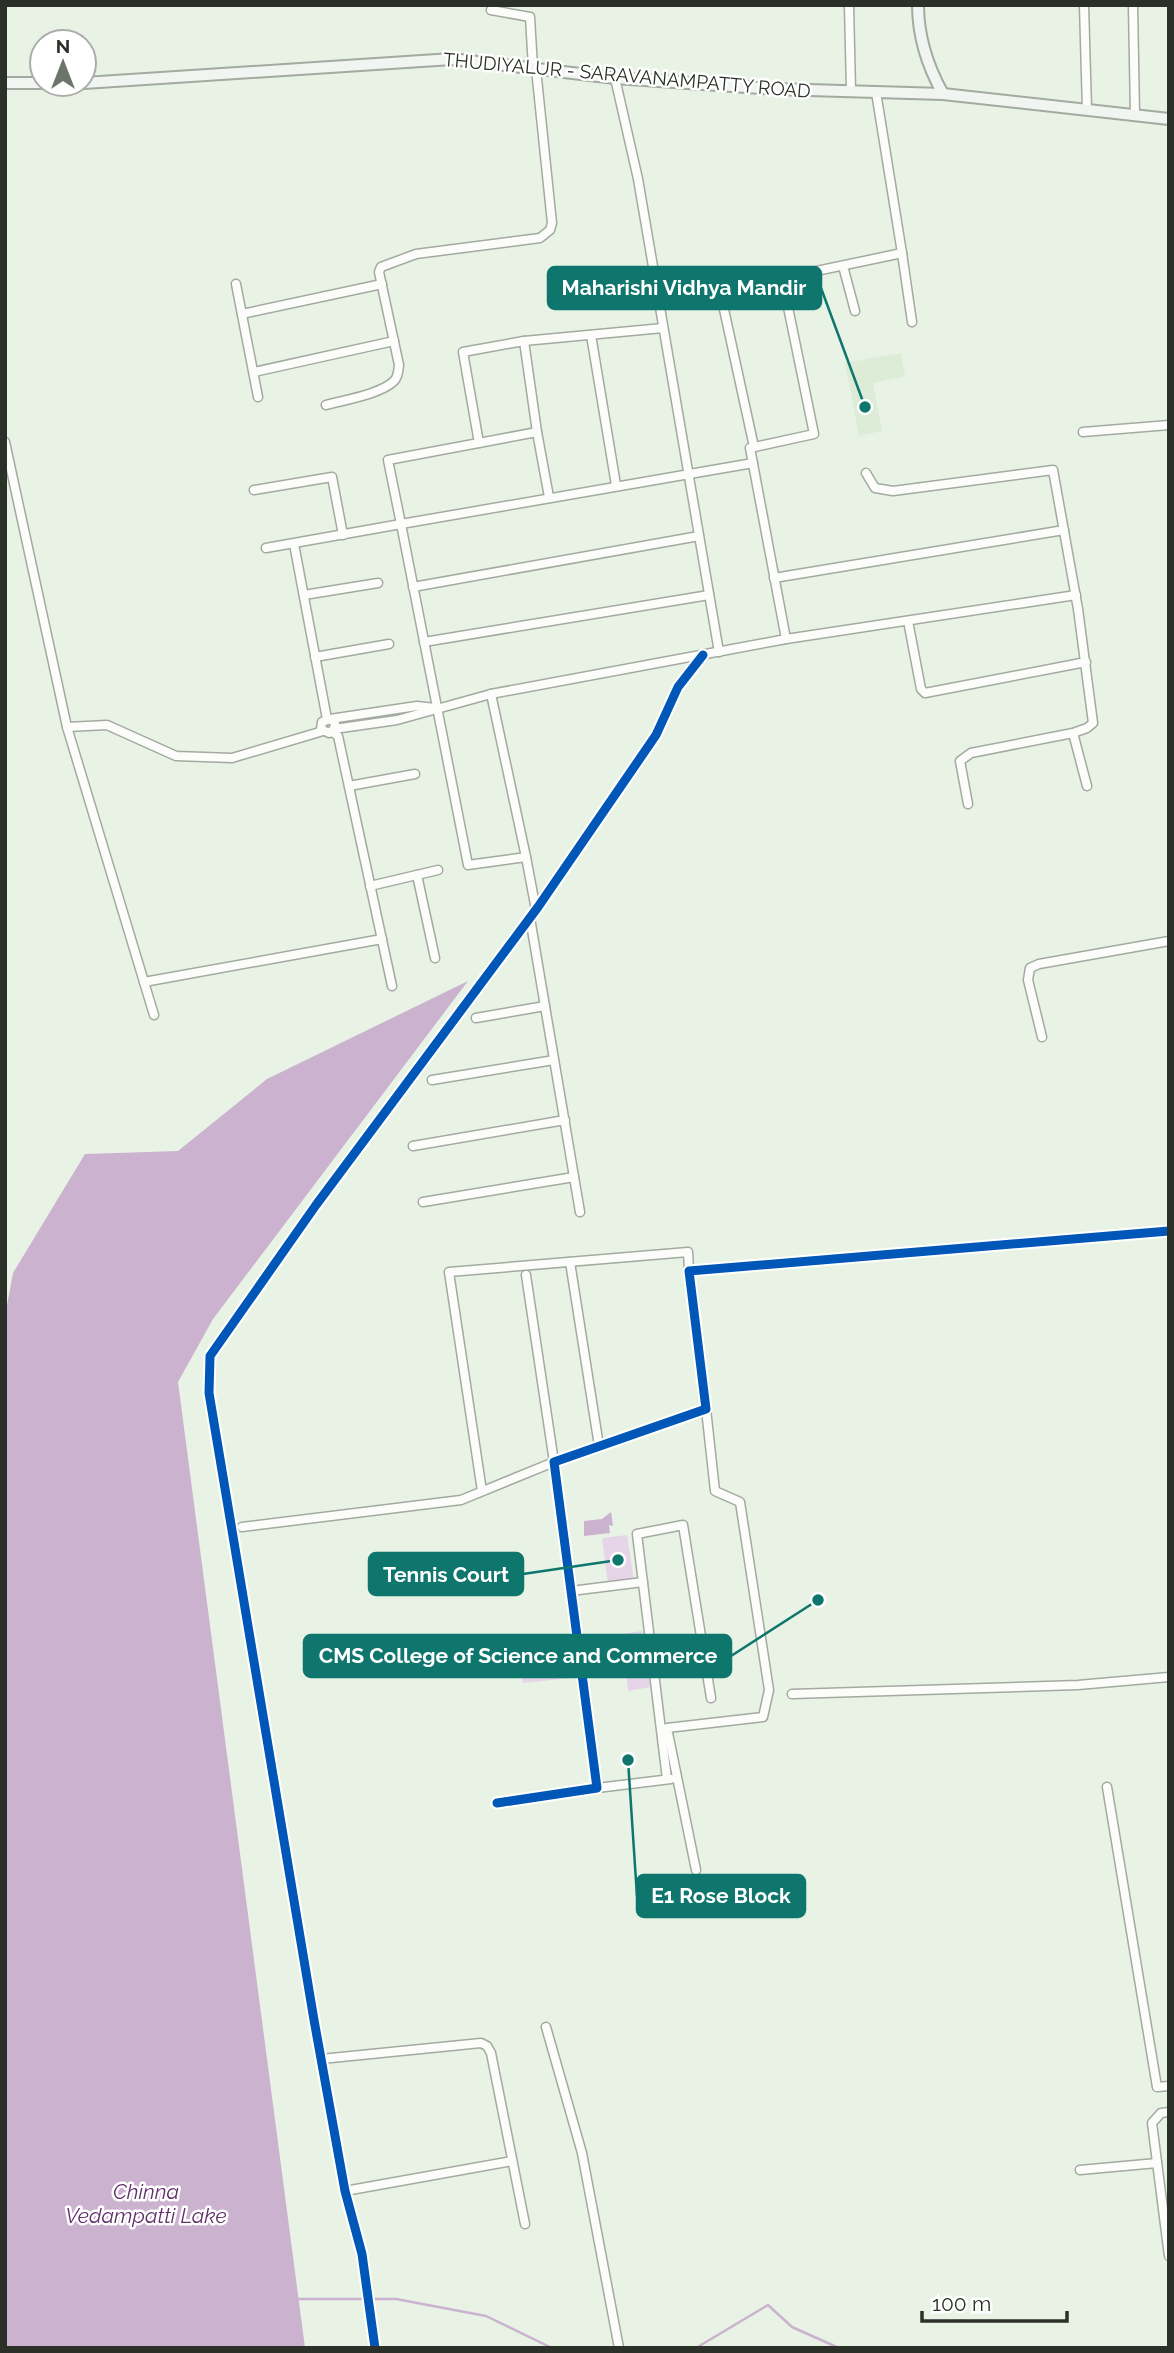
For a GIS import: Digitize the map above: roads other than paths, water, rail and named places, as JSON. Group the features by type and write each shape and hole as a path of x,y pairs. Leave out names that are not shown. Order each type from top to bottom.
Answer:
{"main road":[{"path":"918,5 918,23 931,72 943,94"},
{"name":"THUDIYALUR - SARAVANAMPATTY ROAD","path":"98,82 452,58 615,78 775,89 943,94 1169,119"},
{"path":"5,83 28,83"}],"street":[{"path":"849,5 851,91"},
{"path":"1084,5 1087,110"},
{"path":"1133,5 1135,116"},
{"path":"326,405 381,389 395,380 399,365 379,272 381,267 416,254 540,238 550,230 552,223 530,17 491,10"},
{"path":"615,78 638,179 719,652"},
{"path":"876,92 912,322"},
{"path":"659,304 902,253"},
{"path":"843,265 855,311"},
{"path":"782,278 814,434 750,448 786,639"},
{"path":"236,284 258,397"},
{"path":"242,314 382,284"},
{"path":"720,291 754,447"},
{"path":"480,443 463,352 524,341 663,328"},
{"path":"591,335 616,485"},
{"path":"254,373 394,341"},
{"path":"524,341 549,497"},
{"path":"1083,432 1169,425"},
{"path":"526,857 468,866 388,460 537,432"},
{"path":"5,442 67,727 154,1015"},
{"path":"266,548 688,472 752,463"},
{"path":"866,473 875,488 893,491 1053,470 1076,595 1093,723 1087,729 1073,733 971,753 960,761 968,804"},
{"path":"254,490 332,477 343,535"},
{"path":"774,578 1064,530"},
{"path":"413,587 699,536"},
{"path":"294,544 328,719"},
{"path":"304,595 377,583"},
{"path":"424,642 709,594"},
{"path":"67,727 107,725 176,756 232,758 330,731 397,720 491,694 786,639 1076,595"},
{"path":"908,621 921,689 925,693 1086,662"},
{"path":"315,657 389,645"},
{"path":"375,2348 362,2255 345,2191 321,2059 209,1393 210,1356 316,1205 536,910 656,735 678,687 703,655"},
{"path":"491,694 536,910"},
{"path":"392,986 338,736 322,722 417,706 438,708"},
{"path":"1073,733 1087,786"},
{"path":"349,786 415,774"},
{"path":"370,886 438,870"},
{"path":"417,875 435,958"},
{"path":"530,918 580,1212"},
{"path":"144,982 382,939"},
{"path":"1042,1037 1028,980 1030,968 1039,964 1169,941"},
{"path":"476,1018 545,1006"},
{"path":"432,1080 554,1060"},
{"path":"413,1146 565,1120"},
{"path":"423,1202 574,1177"},
{"path":"689,1271 1169,1231"},
{"path":"482,1491 449,1272 688,1252 715,1491 740,1502 769,1690 763,1717 667,1728 696,1870"},
{"path":"570,1262 599,1446"},
{"path":"526,1275 597,1788"},
{"path":"242,1527 461,1500 554,1462 706,1409"},
{"path":"667,1779 637,1534 683,1525 711,1698"},
{"path":"571,1591 643,1582"},
{"path":"792,1694 1077,1685 1169,1677"},
{"path":"497,1803 677,1778"},
{"path":"1107,1787 1157,2087 1169,2085"},
{"path":"546,2027 582,2153 618,2346"},
{"path":"321,2059 481,2043 487,2046 491,2053 525,2224"},
{"path":"1169,2112 1161,2113 1152,2123 1169,2256"},
{"path":"345,2191 512,2161"},
{"path":"1080,2171 1157,2163"},
{"path":"1159,2175 1169,2174"}],"water":[{"name":"Chinna Vedampatti Lake","path":"468,981 213,1319 178,1382 305,2348 5,2348 5,1316 13,1273 85,1154 178,1151 267,1079"},
{"path":"611,1512 613,1526 609,1525 610,1533 584,1536 584,1521 602,1519"}],"waterway":[{"path":"298,2299 365,2299"},
{"path":"372,2299 396,2299 486,2316 552,2348"},
{"path":"696,2348 768,2305 792,2327 839,2348"}],"place":[{"name":"Maharishi Vidhya Mandir","path":"865,407"},
{"name":"Tennis Court","path":"618,1560"},
{"name":"CMS College of Science and Commerce","path":"818,1600"},
{"name":"E1 Rose Block","path":"628,1760"}]}
